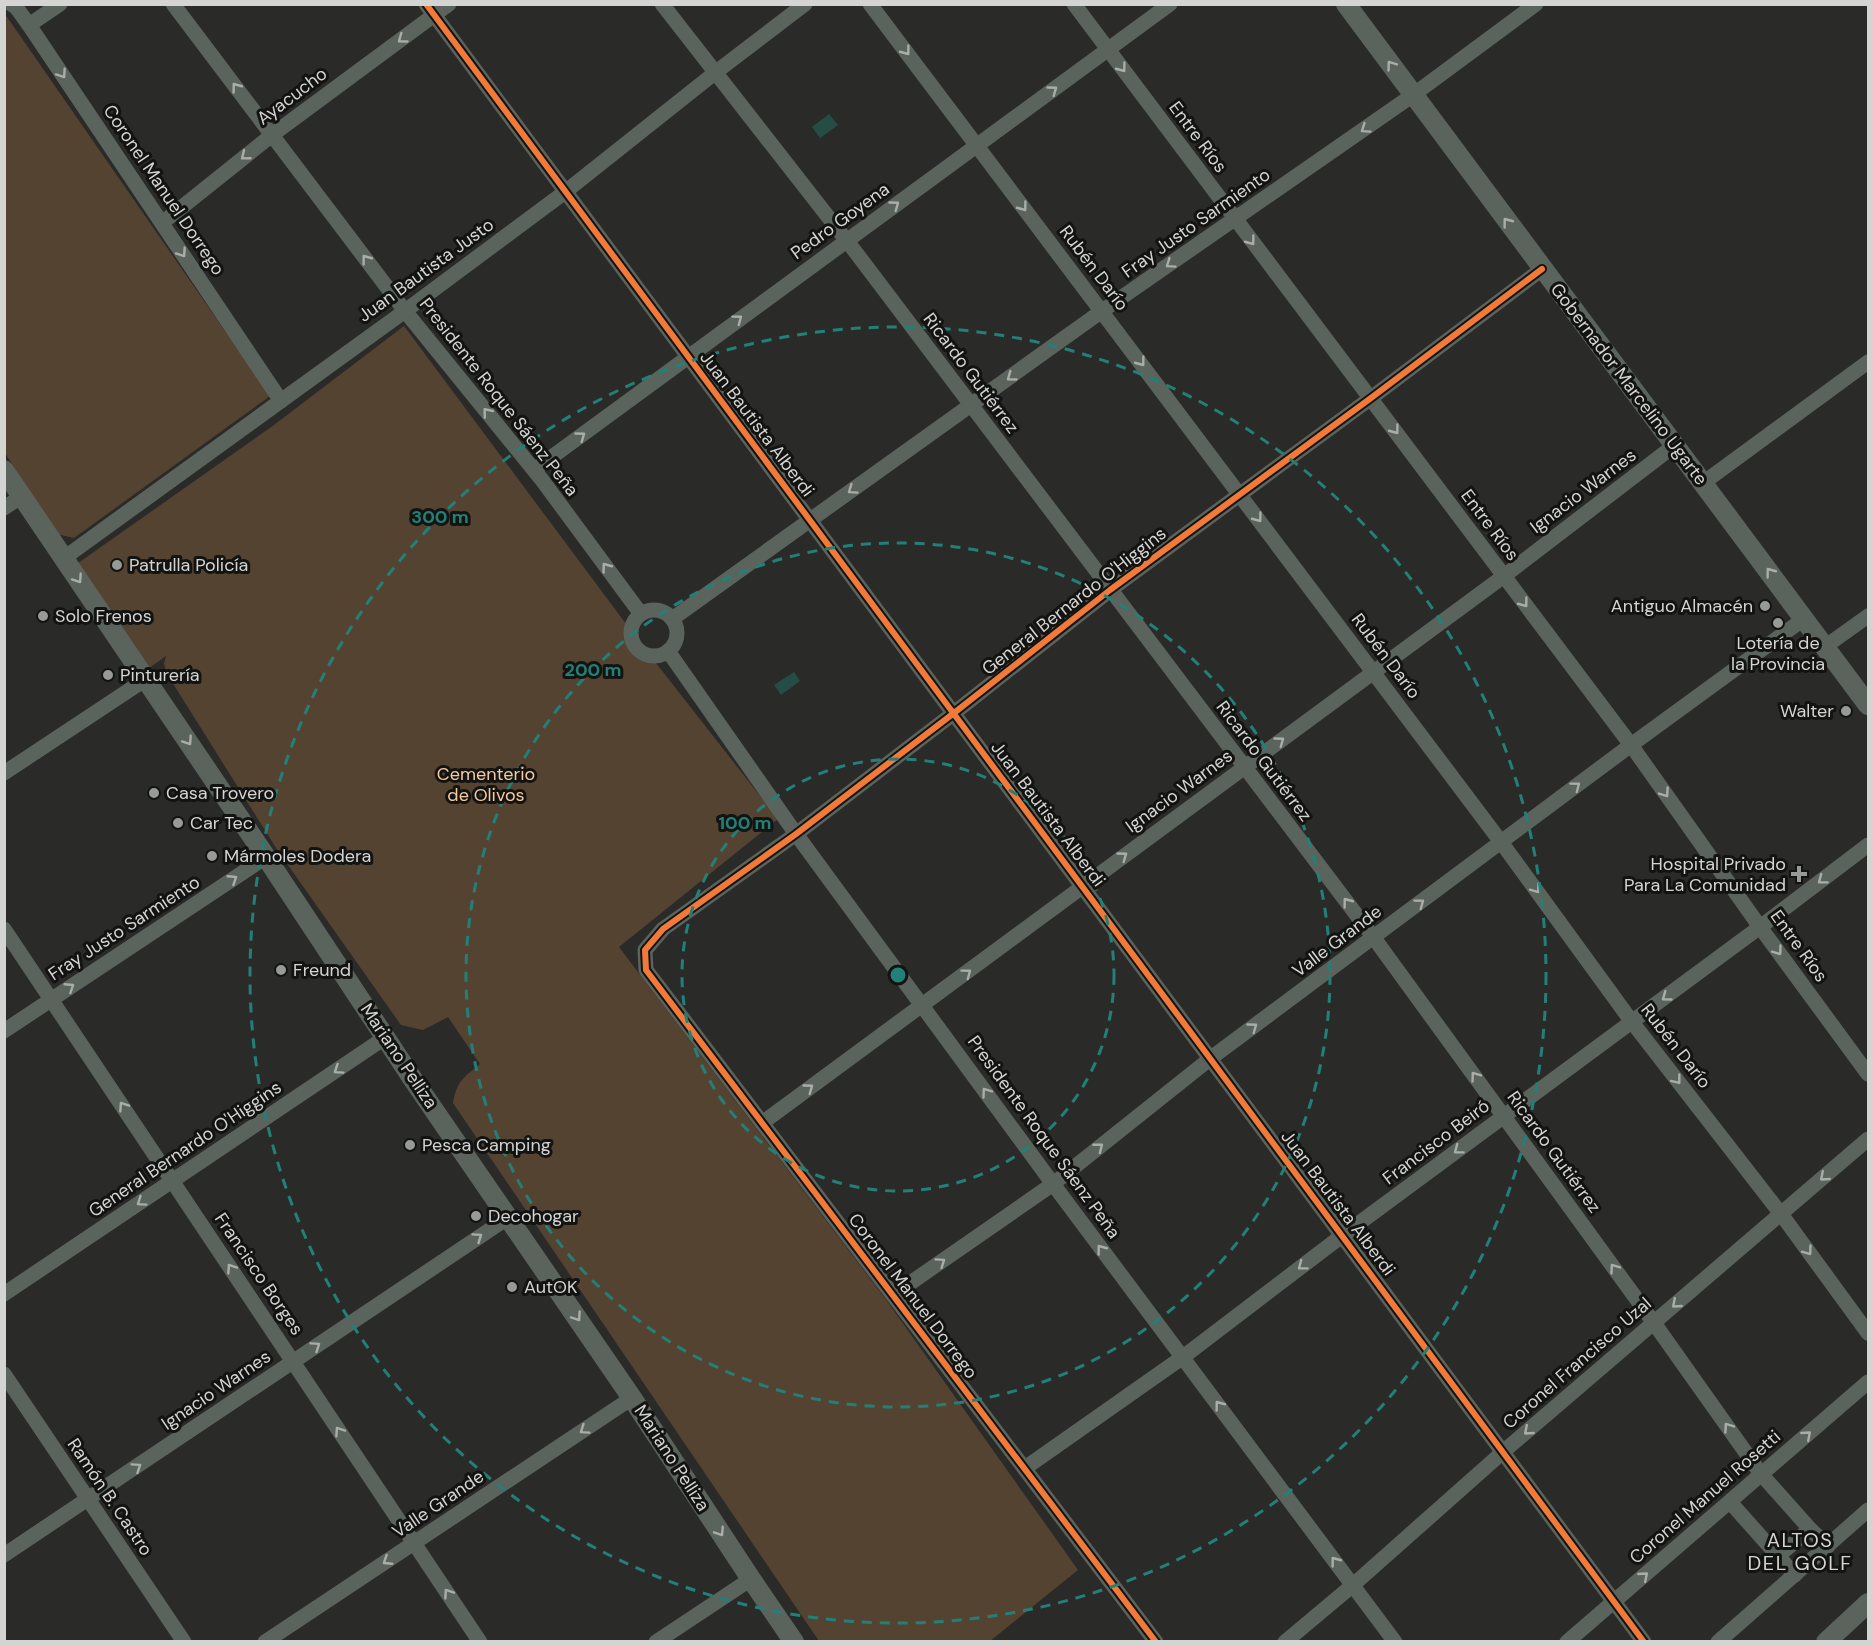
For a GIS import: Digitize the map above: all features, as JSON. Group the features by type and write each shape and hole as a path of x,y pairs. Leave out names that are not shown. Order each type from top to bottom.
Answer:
{"street":[{"name":"Coronel Manuel Dorrego","path":"11,4 16,7 29,25 281,401"},
{"path":"29,25 60,4"},
{"name":"Presidente Roque Sáenz Peña","path":"173,4 405,311 534,470 641,614"},
{"name":"Ayacucho","path":"162,223 430,10 449,4"},
{"name":"Ricardo Gutiérrez","path":"662,4 846,241 1374,938 1761,1474 1828,1546"},
{"name":"Juan Bautista Justo","path":"64,558 566,192 805,4"},
{"name":"Rubén Darío","path":"870,4 1501,842 1632,1022 1781,1214 1869,1333"},
{"name":"Entre Ríos","path":"1074,4 1234,220 1371,398 1631,745 1760,927 1869,1074"},
{"name":"Pedro Goyena","path":"534,470 738,318 1170,4"},
{"name":"Gobernador Marcelino Ugarte","path":"1346,4 1869,705"},
{"name":"Fray Justo Sarmiento","path":"672,619 1102,312 1413,95 1536,4"},
{"name":"Juan Bautista Alberdi","path":"430,10 1644,1641"},
{"name":"General Bernardo O'Higgins","path":"646,970 645,950 663,929 796,834 1110,590 1542,269"},
{"path":"1703,483 1869,362"},
{"name":"Ignacio Warnes","path":"762,1123 1504,576 1675,445"},
{"name":"Mariano Pelliza","path":"4,470 386,1037 633,1398 794,1641"},
{"path":"4,508 22,496"},
{"path":"654,610 661,611 672,619 677,632 673,645 668,651 654,656 643,653 635,646 631,632 636,619 641,614 654,610"},
{"path":"1826,646 1869,616"},
{"name":"Valle Grande","path":"893,1295 1053,1184 1211,1058 1805,618"},
{"name":"Presidente Roque Sáenz Peña","path":"668,651 796,834 1053,1184 1395,1641"},
{"path":"4,773 146,679"},
{"name":"Francisco Beiró","path":"1025,1468 1183,1357 1343,1235 1869,845"},
{"name":"Fray Justo Sarmiento","path":"4,1031 266,857"},
{"name":"Francisco Borges","path":"4,929 480,1641"},
{"name":"Coronel Manuel Dorrego","path":"646,970 1156,1641"},
{"name":"General Bernardo O'Higgins","path":"4,1294 386,1037"},
{"name":"Coronel Francisco Uzal","path":"1285,1641 1353,1585 1504,1451 1869,1139"},
{"name":"Ignacio Warnes","path":"4,1555 509,1217"},
{"name":"Ramón B. Castro","path":"4,1374 184,1641"},
{"name":"Coronel Manuel Rosetti","path":"1568,1641 1869,1382"},
{"name":"Valle Grande","path":"265,1641 633,1398"},
{"path":"1730,1502 1795,1575"},
{"path":"1719,1641 1869,1510"},
{"path":"1778,1556 1810,1529"},
{"path":"656,1641 751,1579"},
{"path":"1826,1641 1869,1604"}],"green space":[{"path":"5,16 270,396 74,538 57,534 5,453"},
{"name":"Cementerio de Olivos","path":"404,326 638,640 778,819 619,947 887,1301 1078,1570 990,1641 819,1641 453,1103 462,1080 480,1064 448,1017 423,1030 401,1025 278,851 167,674 164,664 166,656 149,668 74,566 274,425"}],"water":[{"path":"829,114 838,125 820,138 812,127"},
{"path":"794,672 800,681 781,695 774,685"}],"cycle path":[{"path":"426,4 1644,1642"},
{"path":"1156,1642 646,970 645,950 663,929 796,834 1110,590 1542,269"}],"place":[{"name":"Patrulla Policía","path":"117,565"},
{"name":"Antiguo Almacén","path":"1765,606"},
{"name":"Solo Frenos","path":"43,616"},
{"name":"Lotería de la Provincia","path":"1778,623"},
{"name":"Pinturería","path":"108,675"},
{"name":"Walter","path":"1846,711"},
{"name":"Casa Trovero","path":"154,793"},
{"name":"Car Tec","path":"178,823"},
{"name":"Mármoles Dodera","path":"212,856"},
{"name":"Hospital Privado Para La Comunidad","path":"1799,874"},
{"name":"Freund","path":"281,970"},
{"name":"Pesca Camping","path":"410,1145"},
{"name":"Decohogar","path":"476,1216"},
{"name":"AutOK","path":"512,1287"}],"district":[{"name":"ALTOS DEL GOLF","path":"1800,1552"}]}
